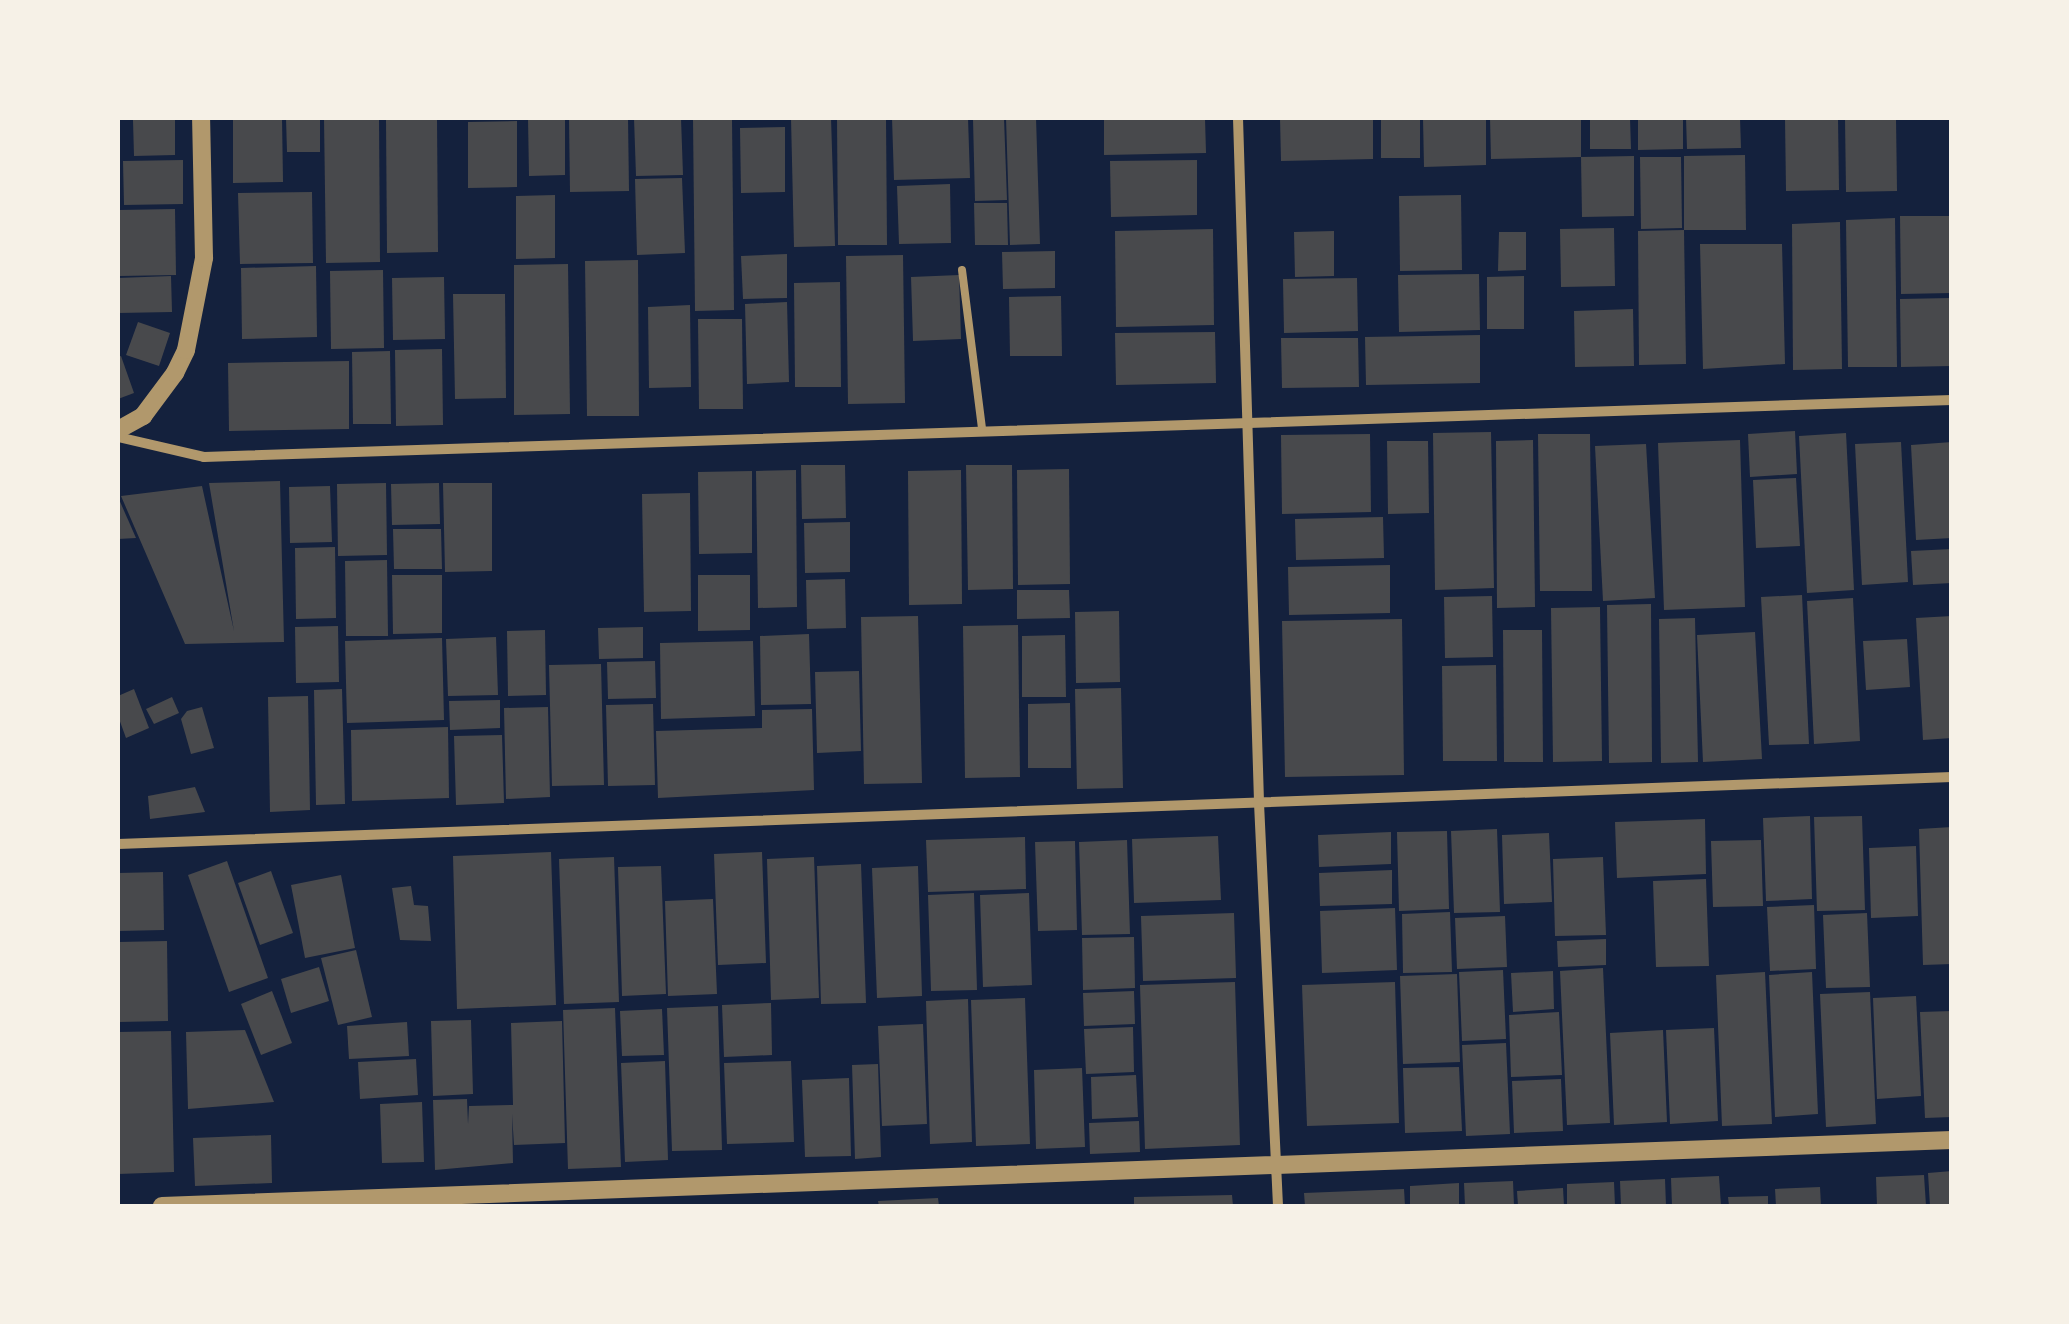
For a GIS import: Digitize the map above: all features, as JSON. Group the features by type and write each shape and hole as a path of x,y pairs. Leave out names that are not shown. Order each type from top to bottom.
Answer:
{"street":[{"path":"118,434 142,416 175,373 186,350 204,258 201,118"},
{"path":"1238,118 1259,803 1278,1206"},
{"path":"118,434 204,458 1245,420 1952,400"},
{"path":"118,844 1952,777"},
{"path":"162,1206 1952,1140"}],"lane":[{"path":"962,270 982,429"}],"building":[{"path":"233,118 282,118 283,182 233,183"},
{"path":"286,118 320,118 320,152 287,152"},
{"path":"324,118 379,118 380,262 326,263"},
{"path":"437,118 438,252 387,253 386,119"},
{"path":"528,118 565,118 565,175 529,176"},
{"path":"569,118 628,118 629,191 570,192"},
{"path":"634,118 681,118 683,175 636,176"},
{"path":"693,118 732,118 734,310 695,311"},
{"path":"791,118 831,118 835,246 794,247"},
{"path":"837,118 886,118 887,245 838,245"},
{"path":"892,118 968,118 970,178 894,180"},
{"path":"1004,118 1007,200 975,201 973,119"},
{"path":"1006,118 1036,118 1040,244 1010,245"},
{"path":"1104,118 1205,118 1206,153 1104,155"},
{"path":"1280,118 1373,118 1373,159 1281,161"},
{"path":"1381,118 1420,118 1420,158 1381,158"},
{"path":"1423,118 1486,118 1486,165 1424,167"},
{"path":"1490,118 1581,118 1581,157 1491,159"},
{"path":"1590,118 1630,118 1631,149 1590,149"},
{"path":"1638,118 1683,118 1683,149 1638,150"},
{"path":"1686,118 1740,118 1741,148 1687,149"},
{"path":"1785,118 1838,118 1839,190 1786,191"},
{"path":"1845,118 1896,118 1897,191 1846,192"},
{"path":"175,119 175,155 134,156 133,120"},
{"path":"517,121 517,187 468,188 468,122"},
{"path":"785,127 785,192 741,193 740,128"},
{"path":"1745,155 1746,230 1684,230 1684,156"},
{"path":"1634,156 1634,216 1582,217 1581,157"},
{"path":"1640,157 1681,157 1682,228 1641,229"},
{"path":"183,160 183,204 124,205 123,161"},
{"path":"1197,160 1197,215 1111,217 1110,161"},
{"path":"682,178 685,253 637,255 635,179"},
{"path":"950,184 951,243 899,244 897,186"},
{"path":"312,192 313,263 240,264 238,193"},
{"path":"555,195 555,258 516,259 516,196"},
{"path":"1461,195 1462,270 1400,271 1399,196"},
{"path":"974,203 1007,203 1008,245 975,245"},
{"path":"175,209 176,275 120,276 119,210"},
{"path":"1900,216 1952,216 1952,293 1901,294"},
{"path":"1895,218 1897,367 1848,367 1846,220"},
{"path":"1840,222 1842,369 1793,370 1792,224"},
{"path":"1614,228 1615,286 1561,287 1560,229"},
{"path":"1213,229 1214,325 1116,327 1115,231"},
{"path":"1684,230 1686,364 1639,365 1638,231"},
{"path":"1334,231 1334,276 1295,277 1294,232"},
{"path":"1499,232 1526,232 1526,270 1498,271"},
{"path":"1700,244 1782,244 1785,364 1703,369"},
{"path":"1055,251 1055,288 1003,289 1002,252"},
{"path":"787,254 787,298 743,299 741,256"},
{"path":"903,255 905,403 848,404 846,256"},
{"path":"638,260 639,416 587,416 585,261"},
{"path":"568,264 570,414 514,415 514,265"},
{"path":"316,266 317,337 242,339 241,268"},
{"path":"383,270 384,348 331,349 330,271"},
{"path":"1479,274 1480,330 1399,332 1398,275"},
{"path":"959,275 961,339 913,341 911,277"},
{"path":"171,276 172,312 118,313 118,278"},
{"path":"1524,276 1524,329 1487,329 1487,277"},
{"path":"444,277 445,339 393,340 392,278"},
{"path":"1357,278 1358,331 1284,333 1283,279"},
{"path":"840,282 841,387 795,387 794,283"},
{"path":"453,294 505,294 506,398 455,399"},
{"path":"1061,296 1062,356 1010,356 1009,297"},
{"path":"1951,298 1952,366 1901,367 1900,299"},
{"path":"787,302 789,382 747,384 745,304"},
{"path":"690,305 691,387 649,388 648,307"},
{"path":"1633,309 1634,366 1575,367 1574,311"},
{"path":"698,319 742,319 743,409 699,409"},
{"path":"138,322 170,333 159,366 126,355"},
{"path":"1215,332 1216,383 1116,385 1115,333"},
{"path":"1480,335 1480,383 1366,385 1365,337"},
{"path":"1281,338 1358,338 1359,387 1282,388"},
{"path":"442,349 443,425 396,426 395,350"},
{"path":"390,351 391,424 353,424 352,352"},
{"path":"121,356 134,393 118,399 118,357"},
{"path":"349,361 349,429 229,431 228,363"},
{"path":"1795,431 1797,474 1750,477 1748,434"},
{"path":"1491,432 1494,588 1435,590 1433,433"},
{"path":"1846,433 1854,590 1807,593 1799,436"},
{"path":"1370,434 1371,512 1282,514 1281,435"},
{"path":"1538,434 1590,434 1592,591 1540,591"},
{"path":"1533,440 1535,607 1497,608 1496,441"},
{"path":"1740,440 1745,607 1664,610 1658,443"},
{"path":"1387,441 1428,441 1429,513 1388,514"},
{"path":"1901,442 1908,582 1862,585 1855,444"},
{"path":"1952,442 1952,538 1916,540 1911,445"},
{"path":"1646,444 1655,598 1603,601 1595,446"},
{"path":"801,465 845,465 846,518 802,519"},
{"path":"966,465 1012,465 1013,589 968,590"},
{"path":"1069,469 1070,584 1018,585 1017,470"},
{"path":"796,470 797,607 758,608 756,471"},
{"path":"961,470 962,604 909,605 908,471"},
{"path":"752,471 752,553 699,554 698,472"},
{"path":"1796,478 1800,546 1756,548 1753,480"},
{"path":"280,481 284,642 185,644 121,496 202,486 234,631 209,483"},
{"path":"386,483 387,555 338,556 337,484"},
{"path":"439,483 440,524 392,525 391,484"},
{"path":"443,483 492,483 492,571 445,572"},
{"path":"330,486 332,542 290,543 289,487"},
{"path":"690,493 691,611 644,612 642,494"},
{"path":"118,497 136,538 118,539"},
{"path":"1383,517 1384,558 1296,560 1295,519"},
{"path":"850,522 850,572 805,573 804,523"},
{"path":"393,529 441,529 442,569 394,569"},
{"path":"335,547 336,618 296,619 295,548"},
{"path":"1952,549 1952,583 1913,585 1911,551"},
{"path":"387,560 388,636 346,636 345,561"},
{"path":"1390,565 1390,613 1289,615 1288,567"},
{"path":"392,575 442,575 442,633 393,634"},
{"path":"698,575 750,575 750,630 698,631"},
{"path":"845,579 846,628 807,629 806,580"},
{"path":"1017,590 1069,590 1070,618 1017,619"},
{"path":"1802,595 1809,744 1769,745 1761,597"},
{"path":"1492,596 1493,657 1445,658 1444,597"},
{"path":"1853,598 1860,741 1814,744 1807,601"},
{"path":"1651,604 1652,762 1609,763 1607,605"},
{"path":"1600,607 1602,761 1553,762 1551,608"},
{"path":"1119,611 1120,682 1076,683 1075,612"},
{"path":"918,616 922,783 864,784 861,617"},
{"path":"1952,616 1952,738 1923,740 1916,618"},
{"path":"1695,618 1698,762 1661,763 1659,619"},
{"path":"1402,619 1404,775 1285,777 1282,621"},
{"path":"1018,625 1020,777 965,778 963,626"},
{"path":"338,626 339,682 296,683 295,627"},
{"path":"643,627 643,658 599,659 598,628"},
{"path":"545,630 546,695 508,696 507,631"},
{"path":"1503,630 1542,630 1543,762 1504,762"},
{"path":"1755,632 1762,759 1703,762 1697,635"},
{"path":"809,634 811,704 761,705 760,636"},
{"path":"1065,635 1066,697 1022,697 1022,636"},
{"path":"496,637 498,695 448,696 446,639"},
{"path":"442,638 444,720 347,723 345,641"},
{"path":"1907,639 1910,687 1866,690 1863,641"},
{"path":"753,641 755,716 661,719 660,643"},
{"path":"655,661 656,698 608,699 607,662"},
{"path":"601,664 604,785 552,786 549,665"},
{"path":"1496,665 1497,761 1443,761 1442,666"},
{"path":"859,671 861,751 817,753 815,672"},
{"path":"1121,688 1123,788 1077,789 1075,689"},
{"path":"134,689 149,728 126,738 118,716 118,696"},
{"path":"342,689 345,804 316,805 314,690"},
{"path":"308,696 310,810 270,812 268,697"},
{"path":"172,697 179,713 154,724 146,709"},
{"path":"500,700 500,728 450,730 449,701"},
{"path":"1070,703 1071,768 1028,768 1028,704"},
{"path":"653,704 655,785 608,786 606,705"},
{"path":"202,707 214,748 191,754 181,719 187,711"},
{"path":"548,707 550,797 506,799 504,708"},
{"path":"812,709 814,790 658,798 656,731 762,728 762,710"},
{"path":"448,727 449,798 352,801 351,730"},
{"path":"502,735 504,803 456,805 454,736"},
{"path":"195,787 205,812 150,819 148,796"},
{"path":"1810,816 1812,899 1766,901 1763,818"},
{"path":"1862,816 1865,910 1817,911 1814,817"},
{"path":"1705,819 1706,874 1617,878 1615,822"},
{"path":"1952,827 1952,964 1923,965 1919,829"},
{"path":"1497,829 1500,912 1454,913 1451,831"},
{"path":"1447,831 1449,909 1399,911 1397,832"},
{"path":"1391,832 1391,864 1319,867 1318,835"},
{"path":"1549,833 1552,902 1504,904 1502,835"},
{"path":"1218,836 1221,900 1134,903 1132,839"},
{"path":"1025,837 1026,889 928,892 926,840"},
{"path":"1127,840 1130,934 1082,935 1079,842"},
{"path":"1761,840 1763,906 1713,907 1711,841"},
{"path":"1075,841 1077,930 1038,931 1035,842"},
{"path":"1916,846 1918,916 1871,918 1869,848"},
{"path":"551,852 556,1005 457,1009 453,856"},
{"path":"762,852 766,963 718,965 714,854"},
{"path":"614,857 619,1002 564,1004 559,859"},
{"path":"814,857 819,998 771,1000 767,859"},
{"path":"1603,857 1606,935 1555,936 1553,859"},
{"path":"227,861 268,978 229,992 188,875"},
{"path":"861,864 866,1003 821,1004 817,866"},
{"path":"661,866 666,994 622,996 618,867"},
{"path":"918,866 922,996 877,998 872,868"},
{"path":"1392,870 1392,904 1320,906 1319,873"},
{"path":"271,871 293,933 260,945 238,883"},
{"path":"163,872 164,930 118,931 118,873"},
{"path":"341,875 355,948 305,958 291,885"},
{"path":"1706,879 1709,966 1656,967 1653,881"},
{"path":"411,886 414,905 428,906 431,941 400,940 392,888"},
{"path":"974,893 977,990 931,991 928,895"},
{"path":"1029,893 1032,985 983,987 980,895"},
{"path":"713,899 717,994 668,996 665,901"},
{"path":"1814,905 1816,969 1770,971 1767,907"},
{"path":"1395,908 1397,970 1322,973 1320,911"},
{"path":"1450,912 1452,972 1403,973 1402,914"},
{"path":"1234,913 1236,978 1143,981 1141,916"},
{"path":"1867,913 1870,987 1826,988 1823,915"},
{"path":"1505,916 1507,967 1457,969 1455,918"},
{"path":"1134,937 1135,988 1083,990 1082,938"},
{"path":"1606,939 1606,965 1558,967 1557,941"},
{"path":"167,941 168,1021 118,1022 118,942"},
{"path":"356,950 372,1017 338,1025 321,958"},
{"path":"319,967 329,1001 291,1013 281,979"},
{"path":"1603,968 1610,1123 1567,1125 1560,971"},
{"path":"1503,970 1506,1039 1462,1041 1459,972"},
{"path":"1553,971 1554,1009 1513,1012 1511,973"},
{"path":"1765,972 1772,1124 1722,1126 1716,975"},
{"path":"1812,972 1818,1114 1775,1117 1769,975"},
{"path":"1457,974 1460,1062 1403,1064 1400,976"},
{"path":"1235,982 1240,1145 1145,1149 1140,985"},
{"path":"1395,982 1399,1123 1307,1126 1302,985"},
{"path":"272,991 292,1043 261,1055 241,1004"},
{"path":"1134,991 1135,1024 1084,1026 1083,993"},
{"path":"1870,992 1876,1124 1826,1127 1820,994"},
{"path":"1916,996 1921,1096 1877,1099 1873,998"},
{"path":"1025,998 1030,1144 976,1146 971,1000"},
{"path":"968,999 972,1142 930,1144 926,1001"},
{"path":"771,1003 772,1055 724,1057 722,1005"},
{"path":"718,1006 722,1150 672,1151 667,1008"},
{"path":"615,1008 621,1167 568,1169 563,1010"},
{"path":"662,1009 664,1055 622,1056 620,1011"},
{"path":"1952,1011 1952,1117 1925,1118 1920,1012"},
{"path":"1559,1012 1562,1075 1511,1077 1509,1015"},
{"path":"471,1020 473,1094 433,1096 431,1021"},
{"path":"562,1021 565,1143 514,1145 512,1114 513,1163 435,1170 433,1100 467,1099 468,1124 469,1106 513,1105 511,1023"},
{"path":"407,1022 409,1056 349,1059 347,1026"},
{"path":"923,1024 927,1124 882,1126 878,1026"},
{"path":"1133,1027 1134,1072 1086,1074 1084,1029"},
{"path":"1714,1028 1718,1121 1670,1124 1666,1030"},
{"path":"245,1030 274,1102 188,1109 186,1032"},
{"path":"1663,1030 1667,1122 1614,1125 1610,1033"},
{"path":"171,1031 174,1172 118,1174 118,1032"},
{"path":"1506,1043 1510,1134 1466,1136 1462,1045"},
{"path":"416,1059 418,1095 360,1099 358,1062"},
{"path":"665,1061 668,1160 625,1162 621,1063"},
{"path":"791,1061 794,1142 727,1144 724,1063"},
{"path":"878,1064 881,1157 855,1159 852,1065"},
{"path":"1459,1067 1462,1131 1405,1133 1403,1068"},
{"path":"1082,1068 1085,1147 1036,1149 1034,1070"},
{"path":"1136,1075 1138,1117 1092,1119 1091,1077"},
{"path":"849,1078 851,1156 805,1157 802,1080"},
{"path":"1561,1079 1563,1131 1514,1133 1512,1081"},
{"path":"422,1102 424,1162 382,1163 380,1104"},
{"path":"1139,1121 1140,1152 1090,1154 1089,1123"},
{"path":"271,1135 272,1183 195,1186 193,1138"},
{"path":"1952,1171 1952,1206 1930,1206 1928,1173"},
{"path":"1924,1175 1926,1206 1877,1206 1876,1177"},
{"path":"1719,1176 1721,1206 1672,1206 1671,1178"},
{"path":"1665,1179 1666,1206 1621,1206 1620,1181"},
{"path":"1513,1181 1514,1206 1465,1206 1464,1183"},
{"path":"1614,1182 1615,1206 1567,1206 1567,1184"},
{"path":"1459,1183 1459,1206 1410,1206 1410,1186"},
{"path":"1820,1187 1821,1206 1776,1206 1775,1189"},
{"path":"1563,1188 1564,1206 1518,1206 1517,1191"},
{"path":"1404,1189 1405,1206 1305,1206 1304,1193"},
{"path":"1232,1195 1233,1206 1134,1206 1134,1197"},
{"path":"1768,1196 1768,1206 1729,1206 1728,1197"},
{"path":"938,1198 939,1206 879,1206 878,1201"}]}
